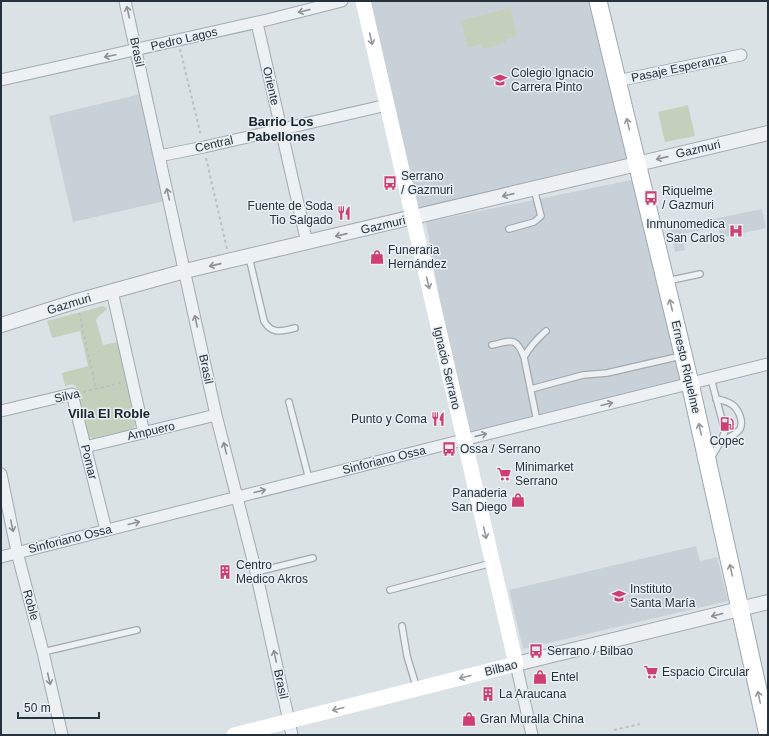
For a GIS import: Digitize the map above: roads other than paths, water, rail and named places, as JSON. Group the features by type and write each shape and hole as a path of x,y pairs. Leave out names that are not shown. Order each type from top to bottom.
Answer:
{"main road":[{"name":"Ignacio Serrano","path":"363,1 516,664"},
{"name":"Ernesto Riquelme","path":"598,1 690,383 768,735"},
{"name":"Bilbao","path":"234,735 291,728 417,689 516,664"}],"street":[{"name":"Brasil","path":"125,1 137,50 216,415 256,572 291,728"},
{"name":"Pedro Lagos","path":"1,80 137,50 342,1"},
{"name":"Oriente","path":"257,22 307,243"},
{"name":"Pasaje Esperanza","path":"617,81 741,55"},
{"name":"Central","path":"159,156 387,105"},
{"name":"Gazmuri","path":"1,325 76,301 185,271 768,133"},
{"path":"112,291 144,433"},
{"name":"Sinforiano Ossa","path":"1,556 690,383 768,366"},
{"name":"Silva","path":"1,411 72,394"},
{"name":"Pomar","path":"72,394 106,530"},
{"name":"Ampuero","path":"85,447 216,415"},
{"name":"Roble","path":"1,474 17,552 43,652 62,735"},
{"name":"Bilbao","path":"516,664 768,602"},
{"name":"Ignacio Serrano","path":"516,664 532,735"}],"lane":[{"path":"509,228 534,222 541,216 534,189"},
{"path":"249,257 264,321 268,327 274,331 295,328"},
{"path":"665,281 700,274"},
{"path":"524,357 535,341 546,331"},
{"path":"492,345 511,341 516,343 521,348 537,421"},
{"path":"531,389 584,375 607,372 683,355"},
{"path":"708,466 725,431 711,379"},
{"path":"716,399 731,404 737,410 742,422 740,429 735,434 721,441"},
{"path":"289,402 309,479"},
{"path":"256,572 312,558"},
{"path":"390,590 493,563"},
{"path":"402,626 407,656 417,689"},
{"path":"43,652 137,630"}],"place":[{"name":"Colegio Ignacio Carrera Pinto","path":"500,80"},
{"name":"Serrano / Gazmuri","path":"390,183"},
{"name":"Riquelme / Gazmuri","path":"651,198"},
{"name":"Fuente de Soda Tio Salgado","path":"344,213"},
{"name":"Inmunomedica San Carlos","path":"736,231"},
{"name":"Funeraria Hernández","path":"377,257"},
{"name":"Punto y Coma","path":"438,419"},
{"name":"Copec","path":"727,424"},
{"name":"Ossa / Serrano","path":"449,449"},
{"name":"Minimarket Serrano","path":"504,474"},
{"name":"Panaderia San Diego","path":"518,500"},
{"name":"Centro Medico Akros","path":"225,572"},
{"name":"Instituto Santa María","path":"619,596"},
{"name":"Serrano / Bilbao","path":"536,651"},
{"name":"Espacio Circular","path":"651,672"},
{"name":"Entel","path":"540,677"},
{"name":"La Araucana","path":"488,694"},
{"name":"Gran Muralla China","path":"469,719"}],"district":[{"name":"Barrio Los Pabellones","path":"281,128"},
{"name":"Villa El Roble","path":"109,413"}]}
